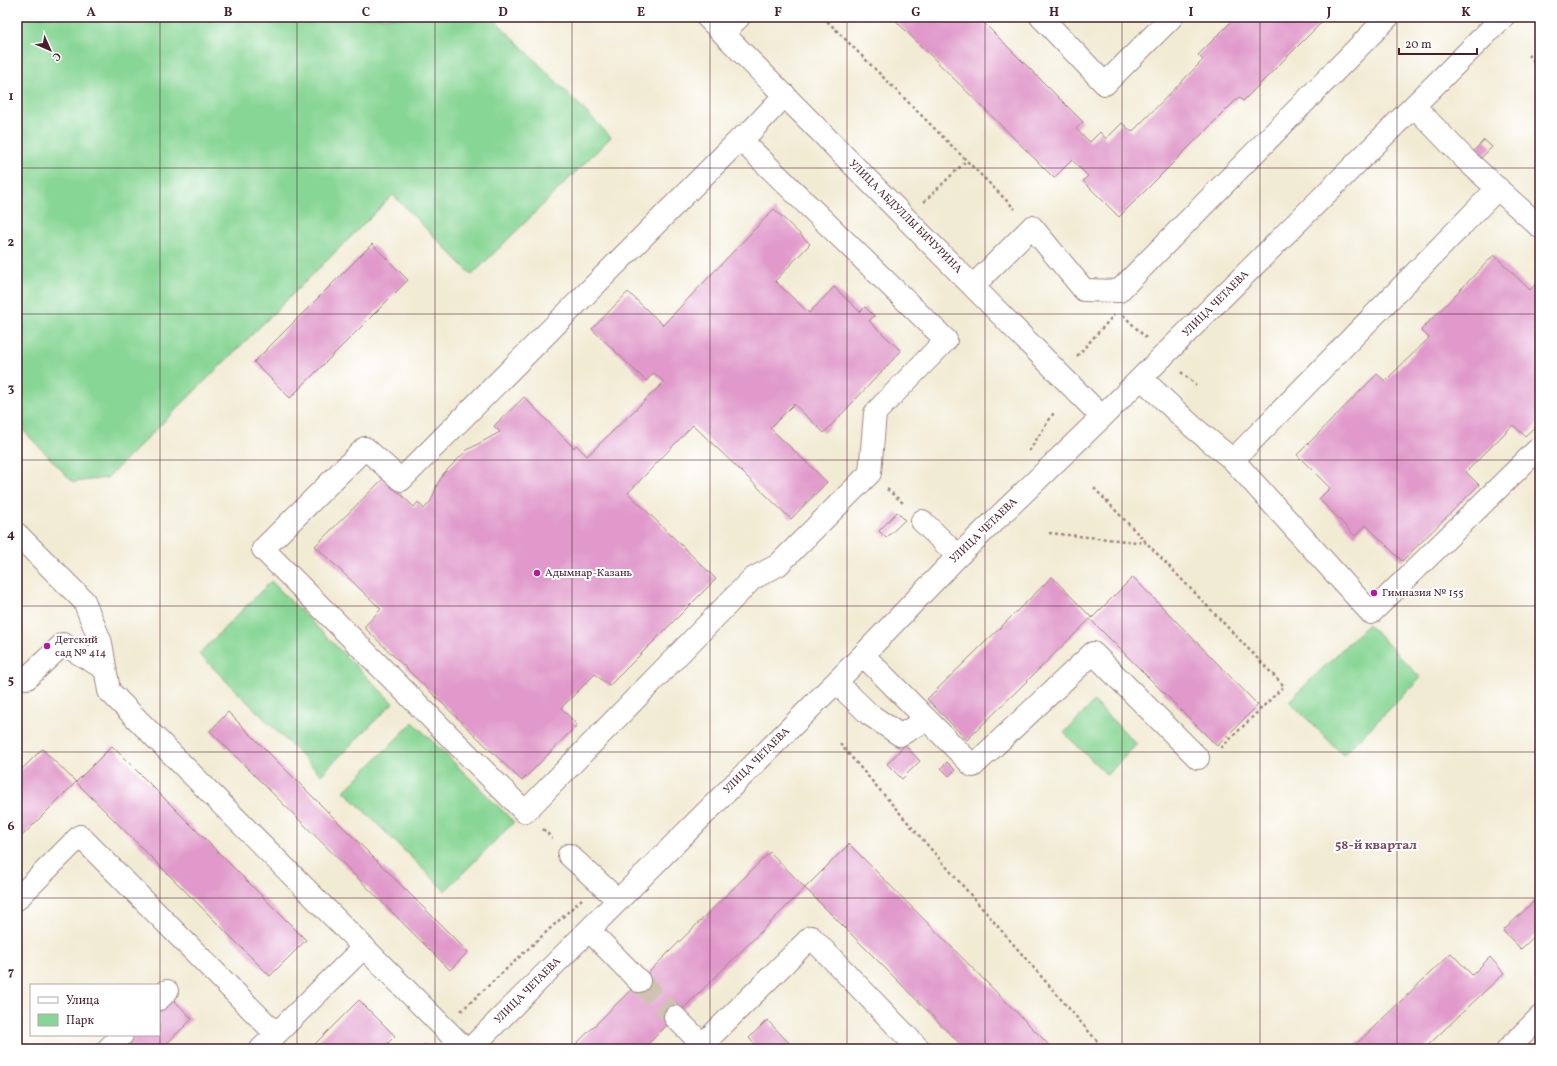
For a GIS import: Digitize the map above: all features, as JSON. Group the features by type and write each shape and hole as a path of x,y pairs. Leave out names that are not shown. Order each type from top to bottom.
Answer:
{"street":[{"name":"УЛИЦА АБДУЛЛЫ БИЧУРИНА","path":"707,17 1102,416"},
{"path":"723,33 740,17"},
{"path":"1041,17 1105,84 1172,17"},
{"path":"973,286 1032,227 1084,290 1119,291 1388,17"},
{"name":"УЛИЦА ЧЕТАЕВА","path":"470,1049 863,655 958,556 1141,378 1503,17"},
{"path":"740,139 946,340 875,413 870,472 778,565 752,579 525,812 263,549 365,448 401,480 740,139 751,131 785,95"},
{"path":"1414,106 1465,159 1540,227"},
{"path":"1233,460 1498,188"},
{"path":"1141,378 1193,427 1233,460 1371,613 1540,447"},
{"path":"922,521 958,556"},
{"path":"17,534 84,601 101,643 109,691 465,1049"},
{"path":"20,678 63,644 105,670"},
{"path":"863,655 973,766 1093,653 1198,758"},
{"path":"836,682 869,714 900,735 928,720"},
{"path":"17,899 80,836 268,1042 364,947"},
{"path":"569,855 618,900"},
{"path":"589,930 639,981"},
{"path":"675,1017 702,1048 811,938 919,1049"},
{"path":"1508,1049 1540,1017"},
{"path":"108,1049 121,1036"}],"path":[{"path":"823,17 1032,227"},
{"path":"1528,55 1540,67"},
{"path":"907,219 966,160"},
{"path":"1060,373 1119,310"},
{"path":"1026,456 1055,411"},
{"path":"870,472 922,521"},
{"path":"1094,488 1284,686 1220,749"},
{"path":"1049,533 1147,544"},
{"path":"840,744 1104,1049"},
{"path":"525,812 569,855"},
{"path":"421,1049 599,883"}],"green space":[{"path":"17,17 492,17 611,137 472,275 393,195 107,478 73,482 17,424"},
{"path":"271,581 393,703 321,775 199,654"},
{"path":"1368,624 1421,678 1343,755 1289,701"},
{"path":"1094,702 1137,744 1107,775 1064,733"},
{"path":"413,722 514,822 445,891 344,791"}],"building":[{"path":"898,17 978,17 1083,122 1076,129 1090,142 1100,132 1106,139 1122,123 1132,132 1203,60 1198,55 1236,17 1327,17 1243,101 1239,97 1119,217 1083,181 1088,176 1072,160 1054,178 895,20"},
{"path":"1484,140 1492,147 1477,162 1470,155"},
{"path":"774,209 810,244 775,281 809,313 834,287 860,312 865,307 874,316 869,321 901,351 824,433 794,404 770,428 827,482 791,519 693,425 628,493 716,579 609,686 595,674 561,708 577,725 522,781 364,627 381,609 315,546 384,478 414,507 418,502 424,509 431,501 437,485 444,473 467,450 500,432 494,426 524,397 574,448 576,445 587,456 664,382 654,373 646,381 592,329 628,292 663,325"},
{"path":"372,244 408,280 290,398 254,362"},
{"path":"1494,255 1530,290 1540,280 1540,422 1525,436 1513,425 1466,472 1479,485 1402,561 1366,525 1355,536 1319,499 1330,488 1297,455 1377,374 1385,381 1429,338 1421,330"},
{"path":"897,512 905,520 886,538 879,531"},
{"path":"1052,577 1092,618 1133,577 1258,705 1217,746 1090,619 967,740 927,699"},
{"path":"228,712 468,952 450,970 210,731"},
{"path":"905,745 920,761 902,779 887,764"},
{"path":"112,746 306,940 270,976 76,782"},
{"path":"42,749 76,782 17,841 17,774"},
{"path":"947,762 955,770 949,776 941,768"},
{"path":"849,844 1053,1049 965,1049 805,888"},
{"path":"770,852 805,888 643,1049 571,1049"},
{"path":"1540,895 1540,931 1521,949 1503,931"},
{"path":"1451,953 1472,975 1490,957 1504,973 1424,1049 1351,1049"},
{"path":"173,999 192,1019 161,1049 122,1049 135,1036 160,1036 160,1011"},
{"path":"359,1000 395,1036 382,1049 310,1049"},
{"path":"767,1020 795,1049 759,1049 749,1038"}],"tunnel":[{"path":"639,981 675,1017"}],"place":[{"name":"Адымнар-Казань","path":"537,573"},
{"name":"Гимназия № 155","path":"1374,593"},
{"name":"Детский сад № 414","path":"47,646"}],"district":[{"name":"58-й квартал","path":"1376,846"}]}
